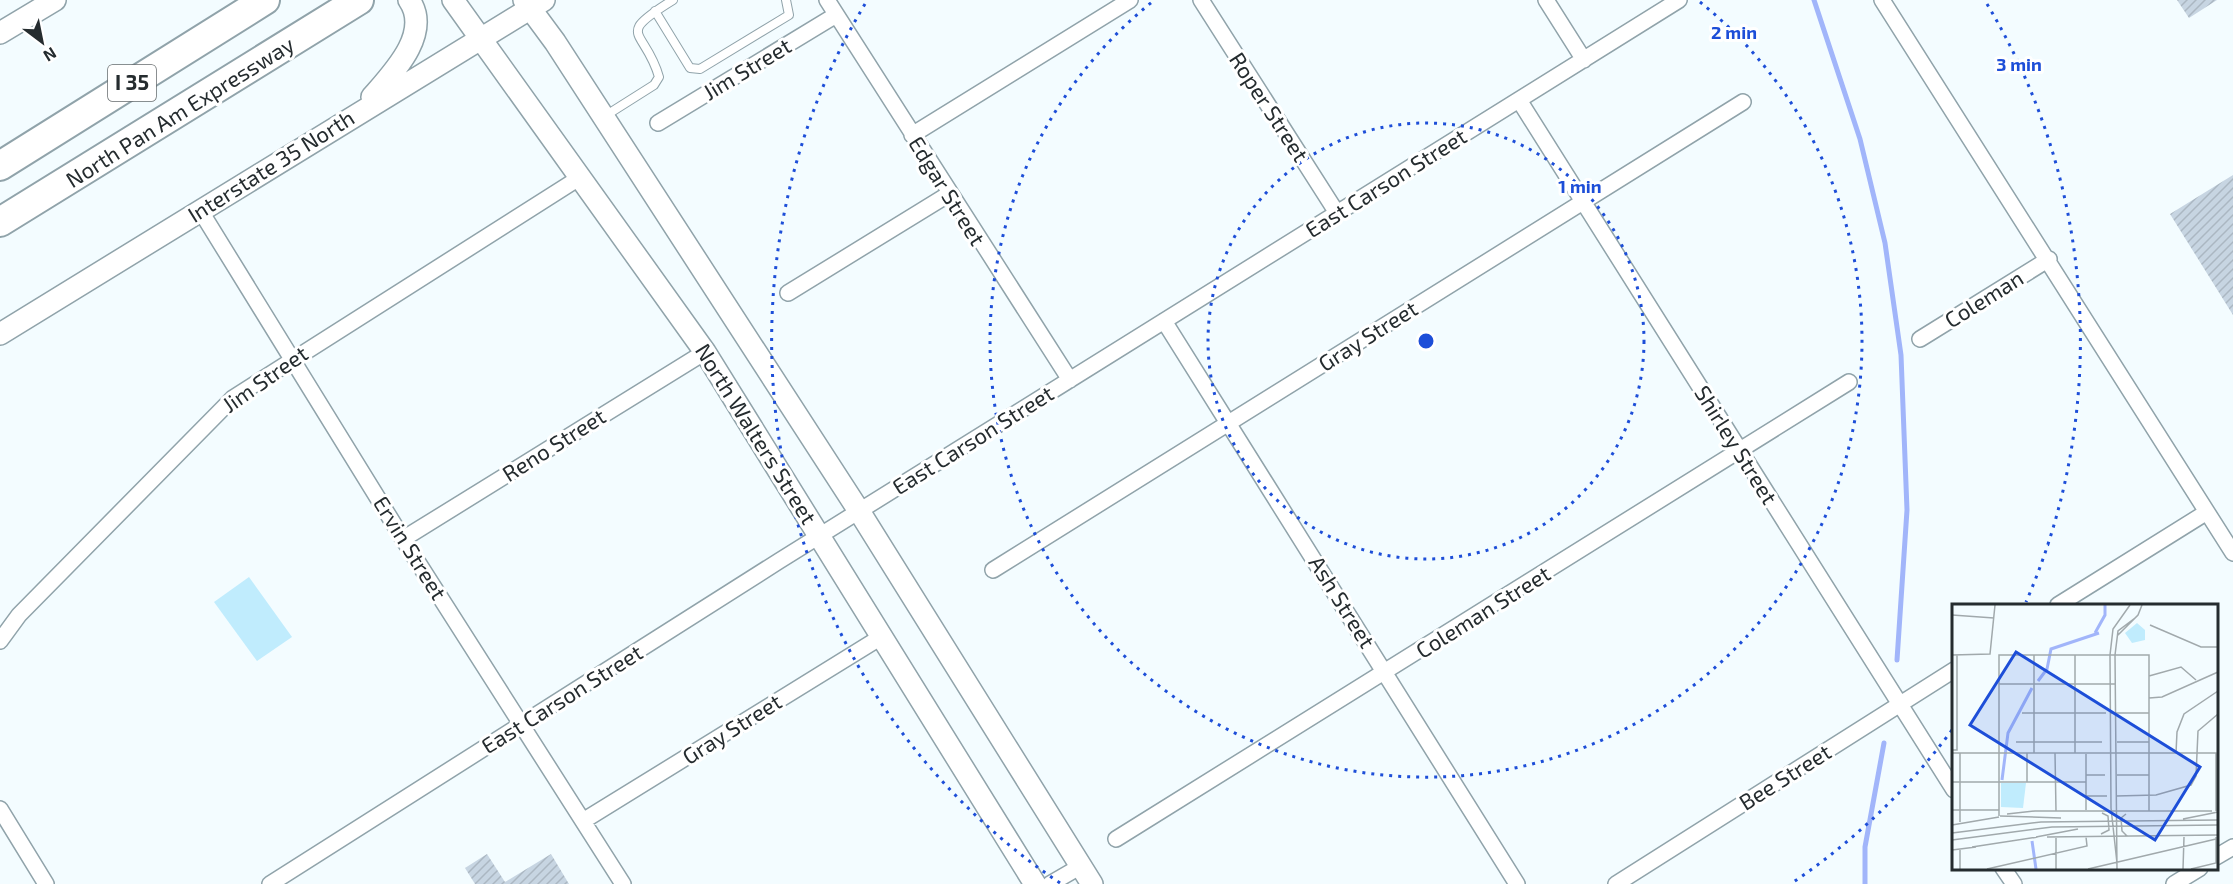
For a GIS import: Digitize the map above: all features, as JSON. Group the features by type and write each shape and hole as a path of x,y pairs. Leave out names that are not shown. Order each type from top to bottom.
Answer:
{"highway":[{"name":"I 35","path":"0,166 265,0"},
{"name":"North Pan Am Expressway","path":"0,222 359,0"},
{"path":"0,242 181,112"}],"main road":[{"path":"0,33 31,10 55,0"},
{"path":"363,109 403,60 411,45 416,27 416,10 409,0"},
{"name":"North Walters Street","path":"453,0 705,352 1035,884"},
{"name":"North Walters Street","path":"533,3 604,117 859,511 1092,884"},
{"name":"Interstate 35 North","path":"0,334 363,109 481,39 533,3"}],"street":[{"name":"Edgar Street","path":"827,0 1070,380"},
{"path":"912,135 1130,0"},
{"name":"Roper Street","path":"1201,0 1336,213"},
{"path":"1546,0 1584,60"},
{"name":"East Carson Street","path":"270,884 290,879 522,724 1679,0"},
{"path":"1882,0 2049,259 2233,553"},
{"name":"Jim Street","path":"658,123 837,15"},
{"name":"Shirley Street","path":"1519,100 1952,787"},
{"name":"Gray Street","path":"993,570 1743,102"},
{"name":"Jim Street","path":"0,641 19,615 232,398 579,178"},
{"path":"788,293 949,194"},
{"name":"Ervin Street","path":"200,210 403,539 623,884"},
{"name":"Coleman","path":"1920,339 2049,259"},
{"name":"Ash Street","path":"1164,321 1387,673 1517,884"},
{"name":"Reno Street","path":"403,539 705,352"},
{"name":"Coleman Street","path":"1116,839 1387,673 1849,382"},
{"path":"2060,604 2207,512"},
{"name":"Gray Street","path":"584,821 881,637"},
{"name":"Bee Street","path":"1616,884 1952,671"},
{"path":"0,809 46,884"},
{"path":"2218,856 2233,847"},
{"path":"1050,884 1081,866"},
{"path":"2004,869 2014,884"},
{"path":"2174,884 2197,869"}],"lane":[{"path":"604,117 654,85 659,77 656,66 639,39 638,28 643,19 673,0"},
{"path":"655,11 690,68 700,69 789,15 786,0"}],"shaded area":[{"path":"249,577 292,637 257,661 214,602"}],"building":[{"path":"2177,0 2217,0 2189,18"},
{"path":"2233,175 2233,315 2170,214"},
{"path":"487,854 505,882 551,854 569,884 475,884 465,868"}],"waterway":[{"path":"1814,0 1860,139 1885,243 1901,355 1907,510 1897,660"},
{"path":"1865,884 1865,847 1884,743"}]}
